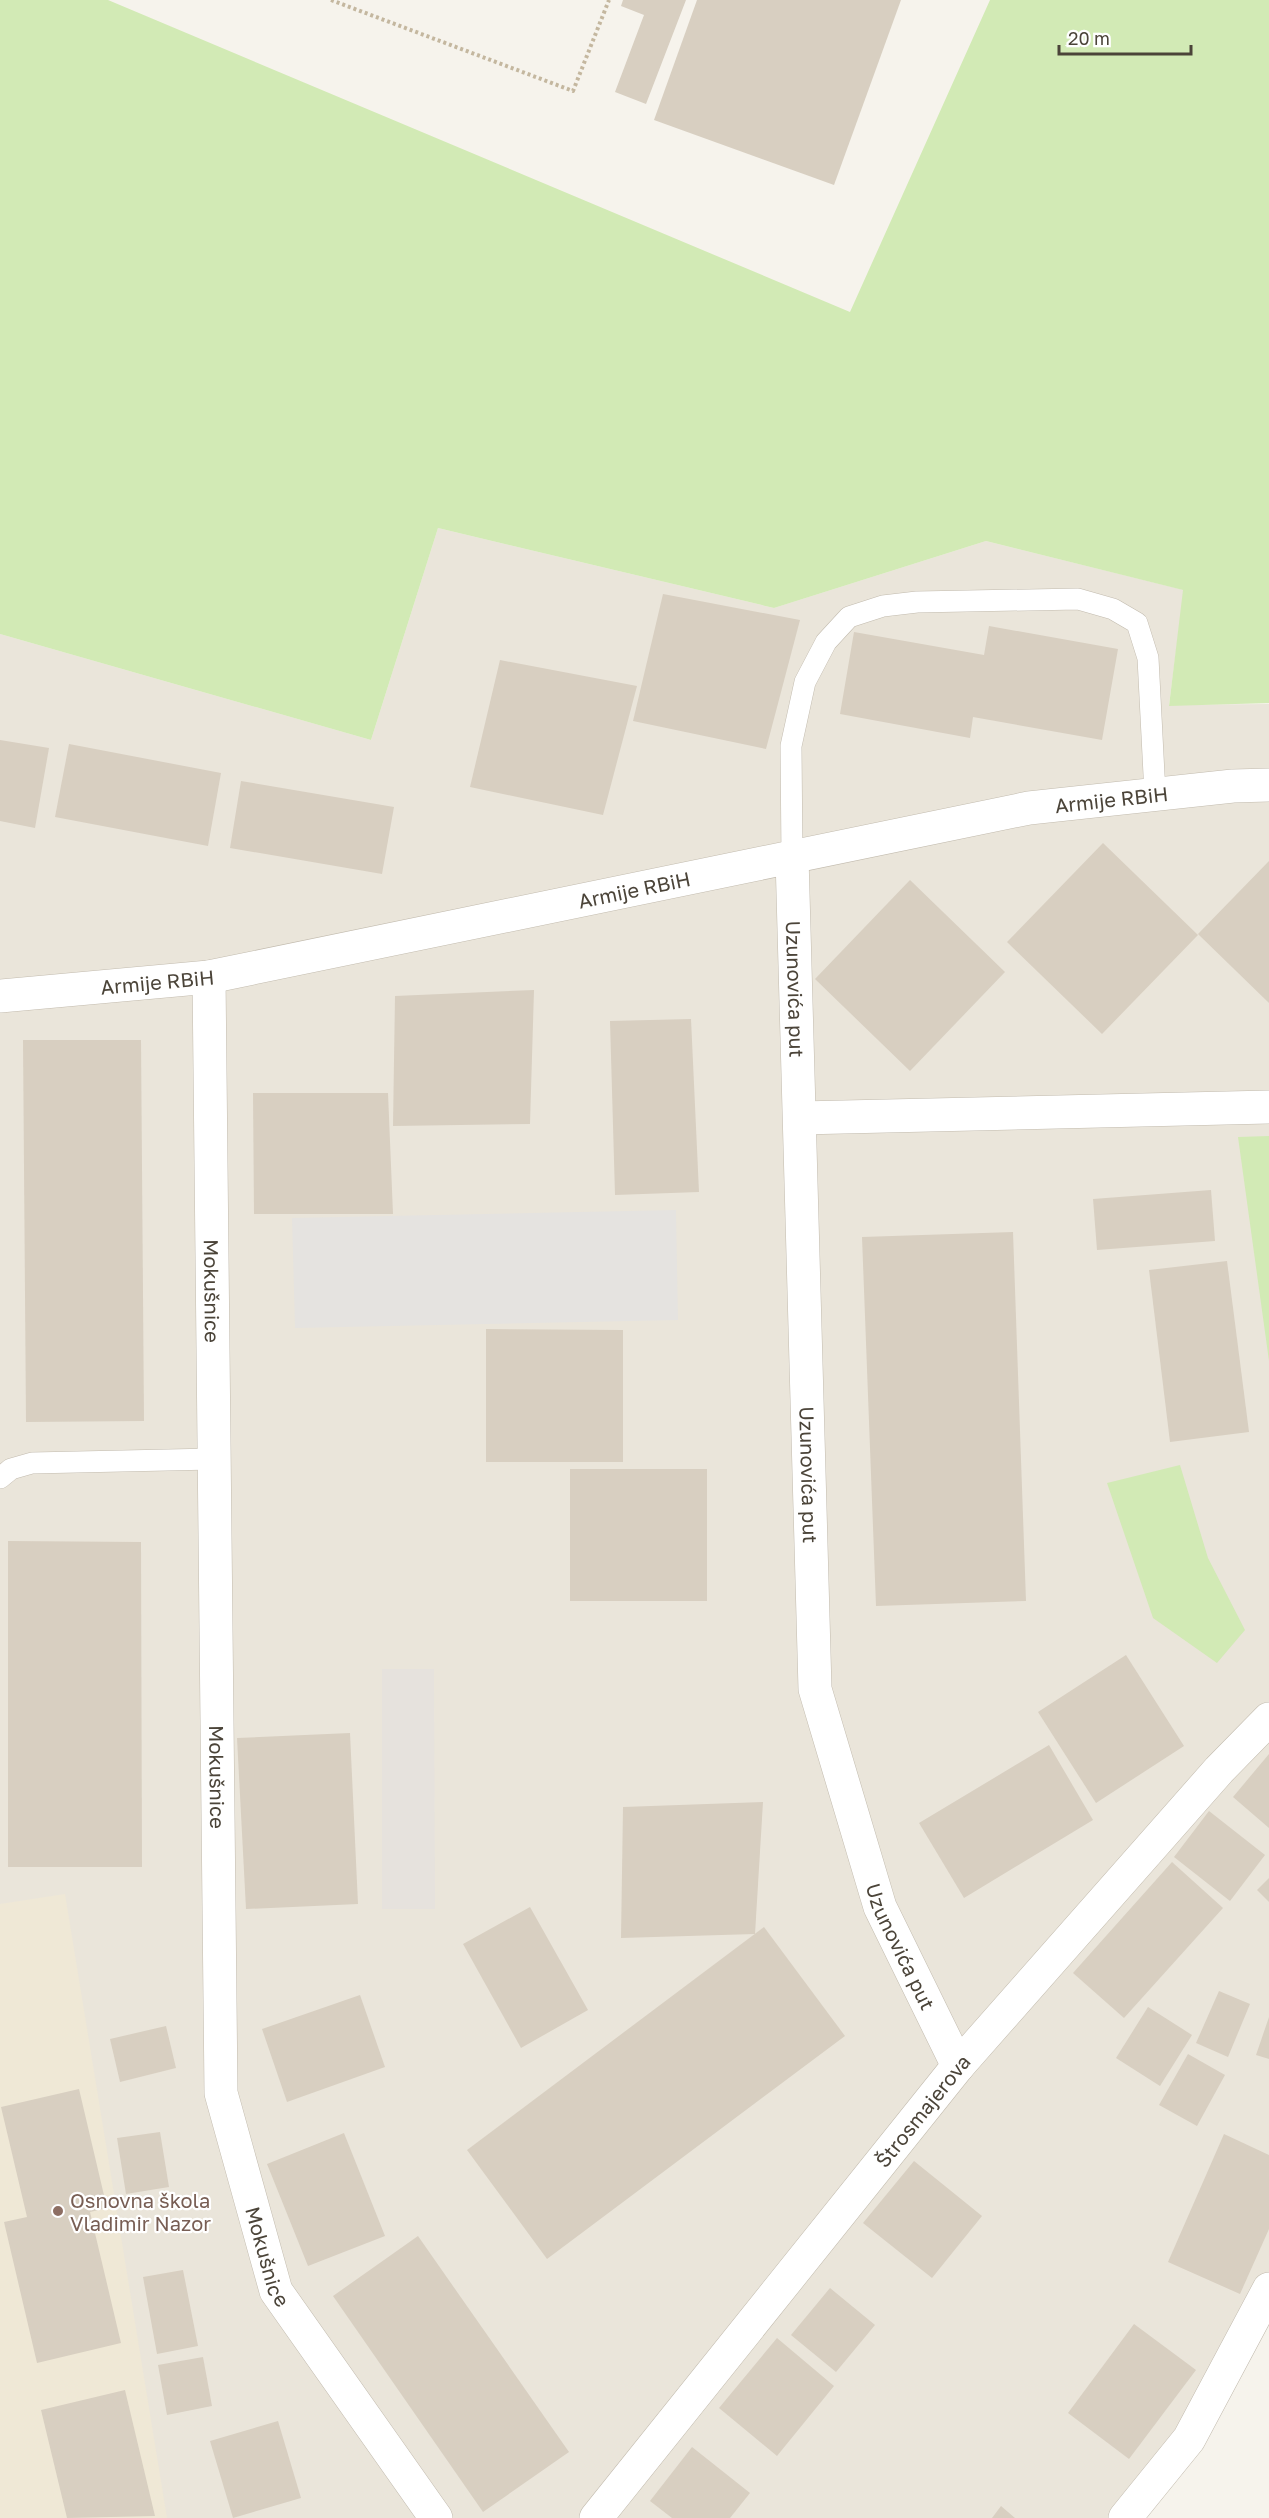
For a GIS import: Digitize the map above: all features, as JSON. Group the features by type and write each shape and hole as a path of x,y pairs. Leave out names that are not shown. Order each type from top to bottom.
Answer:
{"street":[{"name":"Armije RBiH","path":"0,996 209,977 1029,808 1233,786 1269,785"},
{"name":"Uzunovića put","path":"792,857 815,1689 880,1907 958,2066"},
{"name":"Mokušnice","path":"209,977 221,2093 276,2291 436,2518"},
{"path":"800,1118 1269,1107"},
{"name":"Štrosmajerova","path":"596,2518 958,2066 1219,1770 1269,1719"},
{"path":"1125,2518 1189,2439 1269,2289"}],"lane":[{"path":"792,857 791,746 805,682 826,642 849,617 883,606 917,602 1078,599 1113,609 1137,623 1149,658 1155,794"},
{"path":"0,1478 11,1469 32,1463 213,1459"}],"path":[{"path":"331,0 573,91 609,0"}],"shaded area":[{"path":"438,528 774,608 986,541 1184,590 1169,705 1269,704 1269,2276 1206,2393 1113,2518 0,2518 0,634 371,740"},
{"path":"676,1210 678,1320 295,1328 292,1218"},
{"path":"382,1669 434,1669 435,1909 382,1909"},
{"name":"Osnovna škola Vladimir Nazor","path":"65,1894 167,2518 0,2518 0,1904"}],"green space":[{"path":"0,0 108,0 850,312 990,0 1269,0 1269,703 1169,706 1183,590 986,541 774,608 438,528 371,740 0,634"},
{"path":"1269,1136 1269,1361 1238,1137"},
{"path":"1180,1465 1208,1558 1245,1630 1217,1663 1153,1618 1107,1483"}],"building":[{"path":"623,0 686,0 646,104 615,92 644,15 621,6"},
{"path":"697,0 901,0 834,185 654,120"},
{"path":"663,594 800,620 766,749 633,721"},
{"path":"989,626 1118,649 1102,740 973,717 970,738 840,714 854,632 984,655"},
{"path":"500,660 637,686 603,815 470,787"},
{"path":"0,740 49,748 35,828 0,821"},
{"path":"69,744 221,773 208,846 55,817"},
{"path":"241,781 394,807 382,874 230,848"},
{"path":"1103,843 1198,935 1102,1034 1007,942"},
{"path":"1269,861 1269,1003 1198,934"},
{"path":"910,880 1005,972 910,1071 815,979"},
{"path":"534,990 530,1124 393,1126 395,996"},
{"path":"691,1019 699,1192 615,1195 610,1021"},
{"path":"23,1040 141,1040 144,1421 26,1422"},
{"path":"253,1093 388,1093 393,1214 254,1214"},
{"path":"1211,1190 1215,1241 1097,1250 1093,1199"},
{"path":"1013,1232 1026,1601 876,1606 862,1237"},
{"path":"1227,1261 1249,1432 1170,1442 1149,1270"},
{"path":"486,1329 623,1330 623,1462 486,1462"},
{"path":"570,1469 707,1469 707,1601 570,1601"},
{"path":"8,1541 141,1542 142,1867 8,1867"},
{"path":"1126,1655 1184,1746 1096,1803 1038,1712"},
{"path":"350,1733 358,1904 246,1909 237,1738"},
{"path":"1049,1745 1093,1820 964,1898 919,1823"},
{"path":"1269,1754 1269,1828 1233,1797"},
{"path":"763,1802 755,1934 621,1938 623,1807"},
{"path":"1209,1811 1265,1855 1230,1901 1174,1857"},
{"path":"1172,1862 1223,1908 1124,2018 1073,1973"},
{"path":"1269,1878 1269,1902 1257,1890"},
{"path":"530,1907 588,2010 521,2048 463,1944"},
{"path":"764,1927 845,2036 547,2259 467,2150"},
{"path":"1219,1991 1250,2004 1228,2057 1196,2043"},
{"path":"360,1995 385,2067 287,2102 262,2029"},
{"path":"1148,2007 1192,2035 1160,2086 1116,2058"},
{"path":"1269,2017 1269,2059 1256,2055"},
{"path":"166,2026 176,2068 120,2082 110,2039"},
{"path":"1188,2054 1225,2075 1197,2126 1159,2105"},
{"path":"79,2089 107,2208 90,2212 121,2343 37,2363 4,2222 27,2217 1,2107"},
{"path":"160,2132 169,2187 126,2194 117,2138"},
{"path":"344,2133 385,2236 308,2266 267,2164"},
{"path":"1224,2134 1269,2155 1269,2229 1240,2294 1168,2262"},
{"path":"914,2161 982,2216 932,2278 863,2223"},
{"path":"418,2236 569,2452 483,2512 333,2296"},
{"path":"183,2270 198,2346 157,2354 143,2277"},
{"path":"830,2288 875,2325 836,2372 791,2335"},
{"path":"1134,2324 1196,2370 1129,2459 1068,2413"},
{"path":"777,2338 834,2386 777,2456 719,2408"},
{"path":"203,2357 212,2406 167,2415 158,2365"},
{"path":"125,2390 155,2516 67,2518 41,2410"},
{"path":"278,2421 301,2498 233,2518 210,2441"},
{"path":"692,2447 750,2493 730,2518 672,2518 650,2501"},
{"path":"1001,2506 1015,2518 992,2518"}],"place":[{"name":"Osnovna škola Vladimir Nazor","path":"58,2211"}]}
